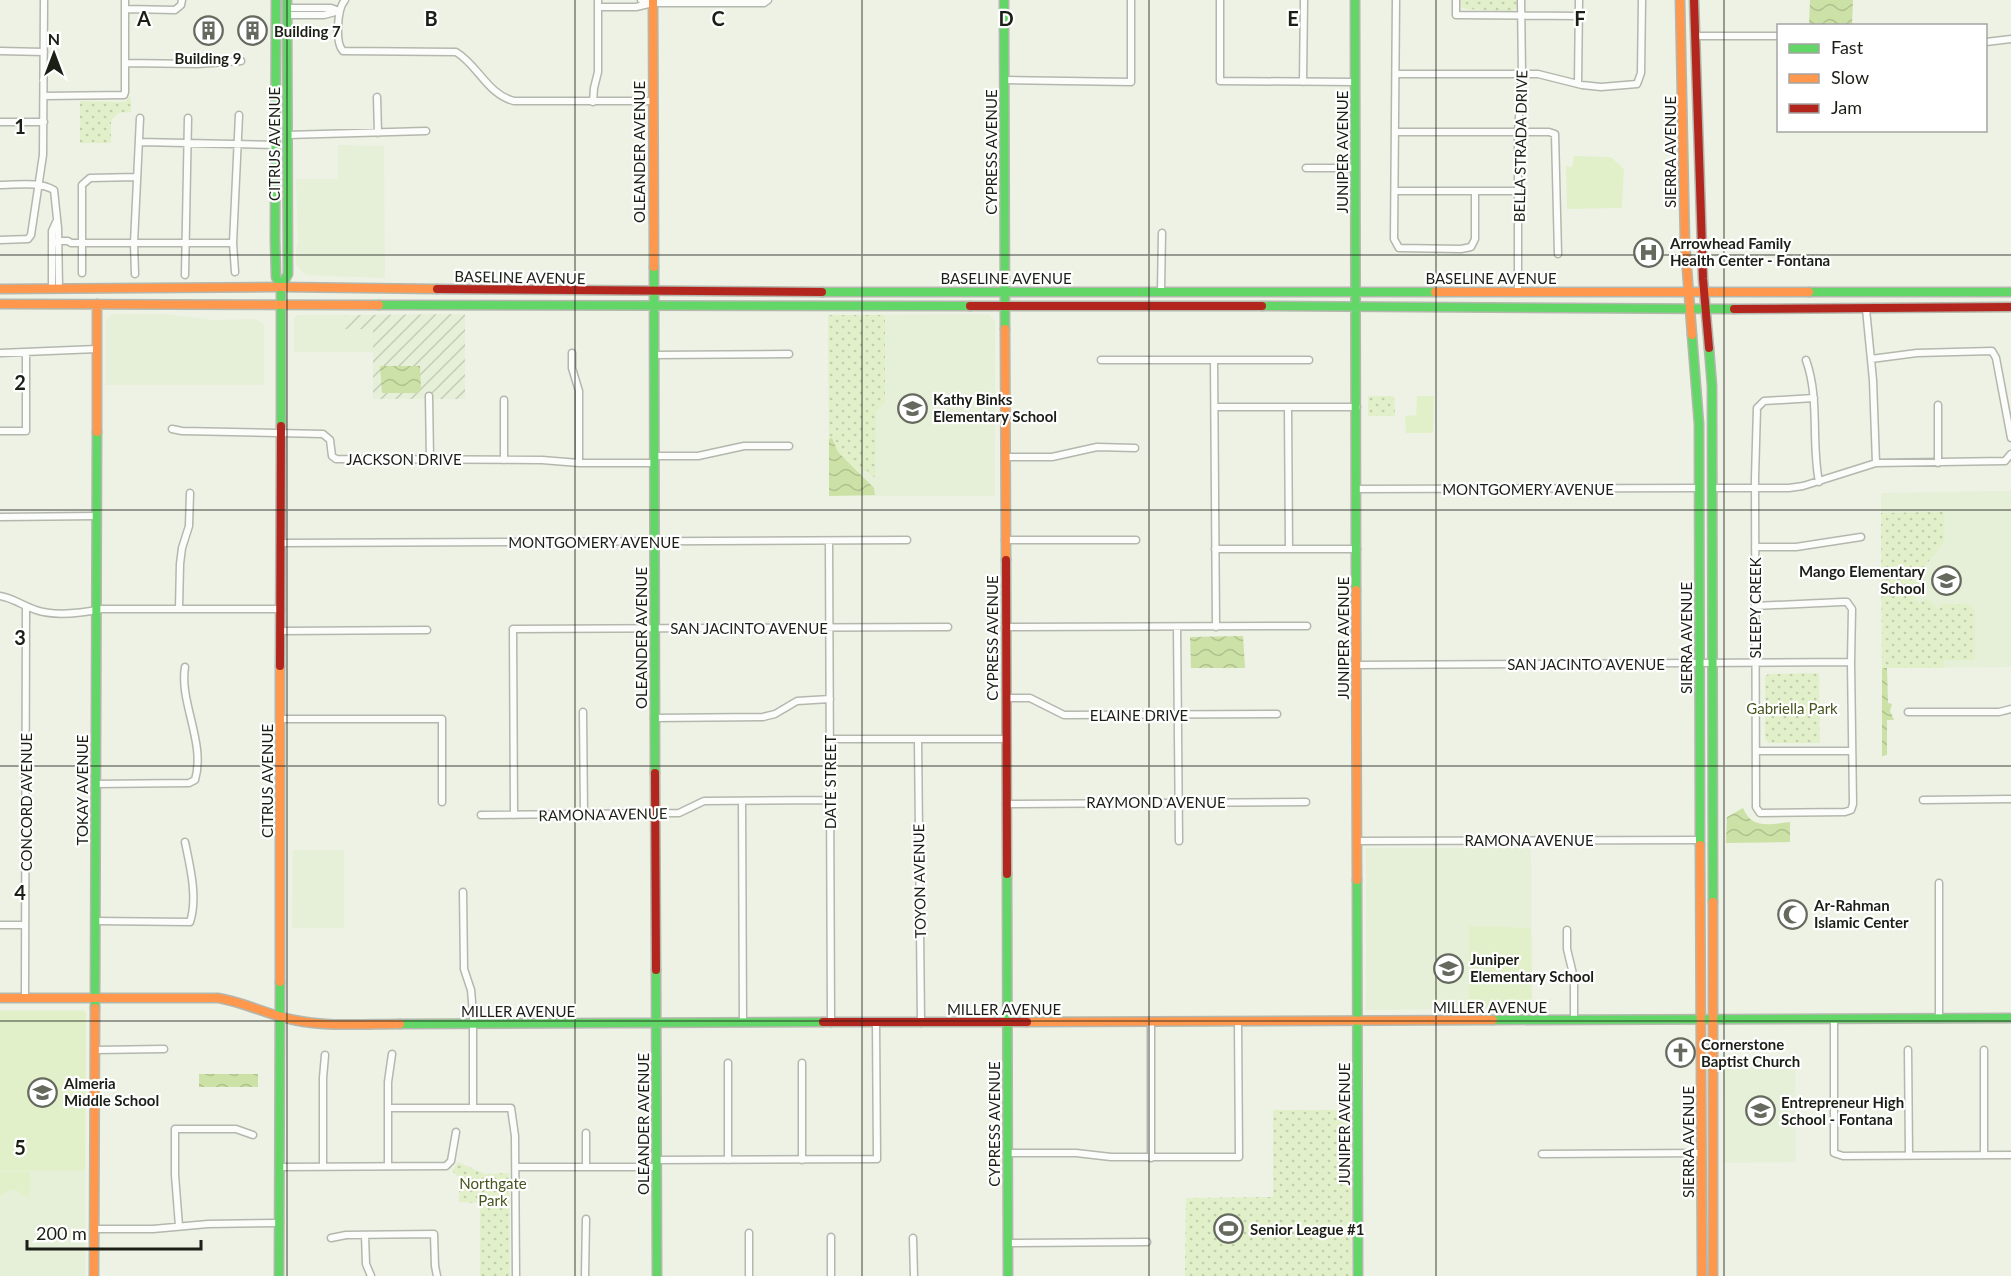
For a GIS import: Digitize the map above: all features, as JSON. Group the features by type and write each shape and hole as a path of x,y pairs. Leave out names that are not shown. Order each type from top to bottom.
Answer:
{"main road":[{"name":"CITRUS AVENUE","path":"276,0 276,273 281,287 282,433 279,1276"},
{"name":"CYPRESS AVENUE","path":"1005,0 1008,1276"},
{"name":"JUNIPER AVENUE","path":"1355,0 1358,1276"},
{"name":"SIERRA AVENUE","path":"1680,0 1684,220 1699,424 1702,1276"},
{"name":"SIERRA AVENUE","path":"1694,0 1704,291 1712,387 1713,1276"},
{"name":"OLEANDER AVENUE","path":"653,2 657,1276"},
{"name":"CITRUS AVENUE","path":"281,287 288,274 287,8"},
{"name":"BASELINE AVENUE","path":"0,290 281,287 653,292 2011,292"},
{"name":"BASELINE AVENUE","path":"0,304 1356,306 1690,309 2011,307"},
{"name":"TOKAY AVENUE","path":"94,1276 97,304"},
{"name":"MILLER AVENUE","path":"0,998 218,998 239,1001 280,1017 318,1024 2011,1018"}],"street":[{"path":"0,240 22,240 28,239 31,235 43,155 44,0"},
{"path":"44,96 124,95 126,0"},
{"path":"126,9 175,10 181,5 182,0"},
{"path":"345,0 339,11 338,42 343,51 456,52 467,58 492,89 506,99 514,101 653,101"},
{"path":"641,0 653,2"},
{"path":"593,102 598,72 598,4 764,3 768,0"},
{"path":"1004,80 1131,82 1131,0"},
{"path":"1220,0 1220,81 1355,81"},
{"path":"1303,82 1304,0"},
{"path":"1396,0 1394,240 1399,249 1471,247 1475,240 1475,191"},
{"path":"1456,0 1456,15 1579,16"},
{"name":"BELLA STRADA DRIVE","path":"1518,291 1521,0"},
{"path":"1578,84 1579,0"},
{"path":"1396,74 1538,74 1601,87 1637,84 1641,73 1642,0"},
{"path":"287,8 324,15 339,11"},
{"path":"1695,36 1777,36"},
{"path":"1987,42 2011,39"},
{"path":"0,51 44,52"},
{"path":"125,63 197,64 241,61"},
{"path":"377,97 378,133"},
{"path":"235,272 239,115"},
{"path":"135,274 134,243 140,118"},
{"path":"185,275 188,118"},
{"path":"0,122 44,122"},
{"path":"287,135 426,131"},
{"path":"1396,132 1549,132 1555,134 1558,254"},
{"path":"139,142 276,145"},
{"path":"1306,168 1355,168"},
{"path":"82,273 82,185 90,178 137,177"},
{"path":"0,185 48,186 54,190 57,221 52,231 56,244 56,289"},
{"path":"1395,191 1518,191"},
{"path":"1161,291 1162,233"},
{"path":"56,244 68,247 71,243 234,243"},
{"path":"1866,309 1876,464"},
{"path":"0,353 97,349"},
{"path":"1871,359 1917,353 1992,351 1996,358 2011,438"},
{"path":"0,432 26,431 26,353"},
{"path":"572,353 572,368 579,392 579,463"},
{"path":"654,355 789,354"},
{"path":"1101,360 1309,360"},
{"path":"1214,360 1216,627"},
{"path":"1806,360 1812,376 1815,458 1819,482"},
{"path":"429,396 430,460"},
{"name":"SLEEPY CREEK","path":"1814,398 1764,401 1760,404 1756,416 1756,807 1760,813 1845,812 1851,810 1853,804 1851,751"},
{"path":"504,400 504,460"},
{"path":"1938,405 1938,463"},
{"path":"1215,408 1356,407"},
{"path":"1288,408 1289,549"},
{"name":"JACKSON DRIVE","path":"172,429 323,434 330,440 331,450 336,459 579,463 698,456 744,446 789,446"},
{"path":"1005,457 1052,457 1097,447 1135,448"},
{"path":"1713,488 1789,488 1819,482 1876,464 2006,460 2010,455"},
{"name":"MONTGOMERY AVENUE","path":"1357,489 1699,488"},
{"path":"179,609 180,564 191,518 190,493"},
{"path":"0,517 97,516"},
{"path":"1755,548 1796,547 1861,537"},
{"name":"MONTGOMERY AVENUE","path":"281,543 907,540"},
{"path":"1005,540 1136,540"},
{"name":"DATE STREET","path":"829,541 831,1023"},
{"path":"1215,549 1357,549"},
{"path":"0,596 50,613 97,610 281,609"},
{"path":"1755,606 1847,602 1852,609 1851,751 1756,751"},
{"name":"CONCORD AVENUE","path":"25,999 26,606"},
{"path":"1005,627 1308,626"},
{"name":"SAN JACINTO AVENUE","path":"514,815 513,629 948,627"},
{"path":"1177,627 1179,841"},
{"path":"281,632 427,630"},
{"name":"SAN JACINTO AVENUE","path":"1357,665 1851,662"},
{"path":"95,784 189,783 195,780 196,736 183,677 185,667"},
{"name":"ELAINE DRIVE","path":"1006,698 1030,698 1064,715 1277,714"},
{"path":"654,718 763,717 775,714 797,701 830,699"},
{"path":"1908,712 1999,712 2011,709"},
{"path":"584,712 584,814"},
{"path":"280,719 442,719 442,802"},
{"path":"830,739 1006,738"},
{"name":"TOYON AVENUE","path":"918,739 921,1023"},
{"path":"1923,800 2011,799"},
{"name":"RAMONA AVENUE","path":"481,815 679,813 704,801 831,800"},
{"path":"742,801 743,1023"},
{"name":"RAYMOND AVENUE","path":"1006,804 1306,801"},
{"name":"RAMONA AVENUE","path":"1357,841 1701,840"},
{"path":"95,921 190,922 192,881 185,842"},
{"path":"1939,883 1939,1019"},
{"path":"463,892 464,969 471,990 473,1025 473,1108"},
{"path":"0,925 26,925"},
{"path":"1567,930 1567,949 1574,978 1574,1020"},
{"path":"1834,1019 1834,1153 1843,1156 2011,1155"},
{"path":"1151,1022 1151,1158"},
{"path":"1008,1154 1076,1153 1111,1158 1239,1156 1238,1022"},
{"path":"516,1167 586,1167 728,1160 877,1159 876,1023"},
{"path":"95,1050 164,1049"},
{"path":"1908,1050 1909,1155"},
{"path":"1984,1050 1984,1155"},
{"path":"388,1166 388,1108 392,1054"},
{"path":"323,1166 323,1078 326,1055"},
{"path":"728,1063 728,1160"},
{"path":"802,1063 802,1160"},
{"path":"388,1108 511,1108 516,1167 516,1276"},
{"path":"179,1226 175,1176 175,1129 236,1129 253,1135"},
{"path":"280,1167 446,1166 451,1161 456,1132"},
{"path":"586,1133 586,1167"},
{"path":"1542,1154 1702,1153"},
{"path":"585,1219 585,1276"},
{"path":"94,1229 280,1223"},
{"path":"749,1233 749,1276"},
{"path":"331,1238 434,1234 437,1276"},
{"path":"365,1235 366,1264 371,1276"},
{"path":"831,1237 831,1276"},
{"path":"913,1238 914,1276"},
{"path":"1008,1243 1147,1242"}],"shaded area":[{"path":"338,145 384,146 385,278 306,275 296,265 298,242 296,179 338,179"},
{"path":"112,314 165,314 214,320 257,319 264,325 264,385 106,385 106,320"},
{"path":"465,314 465,399 373,399 373,329 345,329 345,315"},
{"name":"Kathy Binks Elementary School","path":"988,314 995,321 995,496 829,496 828,315"},
{"path":"298,315 345,315 345,329 373,329 373,352 294,352 294,319"},
{"name":"Mango Elementary School","path":"2011,491 2011,667 1882,668 1881,493"},
{"name":"Juniper Elementary School","path":"1366,848 1531,848 1532,1008 1366,1010"},
{"path":"293,850 344,850 344,928 292,928"},
{"name":"Almeria Middle School","path":"0,1010 84,1010 86,1013 85,1276 0,1276"},
{"name":"Entrepreneur High School - Fontana","path":"1723,1058 1795,1059 1796,1162 1724,1163"}],"green space":[{"path":"1460,0 1517,0 1518,5 1511,11 1466,9 1461,7"},
{"path":"131,98 131,112 118,113 111,121 111,143 80,143 80,101 122,102"},
{"path":"1574,156 1611,157 1624,169 1622,208 1567,209 1566,166 1572,167"},
{"path":"828,315 885,315 885,402 876,412 875,478 866,470 862,474 838,452 832,439 829,439"},
{"path":"1368,396 1394,396 1395,416 1368,416"},
{"path":"1417,396 1434,396 1433,433 1406,433 1405,416 1416,415"},
{"path":"1944,512 1944,542 1924,567 1925,597 1920,591 1913,595 1919,604 1926,598 1939,610 1942,604 1967,604 1975,610 1975,660 1944,660 1944,668 1882,668 1881,513"},
{"name":"Gabriella Park","path":"1819,673 1820,743 1768,743 1765,739 1765,677 1768,674"},
{"path":"1469,926 1531,928 1532,1008 1469,1008"},
{"name":"Almeria Middle School","path":"0,1011 83,1011 86,1013 85,1170 0,1171"},
{"path":"1273,1110 1351,1110 1352,1276 1185,1276 1186,1198 1273,1197"},
{"name":"Northgate Park","path":"458,1162 485,1174 509,1173 510,1276 480,1276 480,1203 459,1202 459,1178 452,1171"},
{"path":"0,1172 30,1172 30,1198 14,1189 0,1196"}],"water":[{"path":"1810,0 1853,0 1852,24 1809,24"},
{"path":"380,366 420,366 421,389 418,393 382,393"},
{"path":"832,438 838,452 874,488 875,495 829,496 829,439"},
{"path":"1243,636 1245,668 1191,668 1190,637"},
{"path":"1882,668 1887,668 1888,703 1892,704 1890,711 1894,720 1887,720 1887,755 1882,756"},
{"path":"1743,808 1751,820 1757,823 1790,822 1790,842 1726,843 1727,817"},
{"path":"199,1074 258,1074 258,1087 199,1087"}],"traffic: fast":[{"path":"276,0 275,239 276,277 281,287"},
{"path":"281,426 281,287 288,274 287,0"},
{"path":"1004,0 1005,329"},
{"path":"1355,0 1356,590"},
{"path":"654,267 655,773"},
{"path":"822,292 1435,292"},
{"path":"1809,292 2011,292"},
{"path":"379,305 970,306"},
{"path":"1262,306 1734,309"},
{"path":"1692,335 1699,424 1700,845"},
{"path":"1709,348 1712,386 1713,902"},
{"path":"95,1008 97,432"},
{"path":"1007,874 1008,1276"},
{"path":"1357,880 1358,1276"},
{"path":"656,970 657,1276"},
{"path":"279,1276 280,982"},
{"path":"1493,1020 2011,1018"},
{"path":"400,1024 823,1022"}],"traffic: slow":[{"path":"653,0 654,267"},
{"path":"1680,0 1685,243 1692,335"},
{"path":"0,289 281,287 437,289"},
{"path":"1435,292 1809,292"},
{"path":"0,304 379,305"},
{"path":"97,304 97,432"},
{"path":"1005,329 1006,560"},
{"path":"1356,590 1357,880"},
{"path":"280,666 280,982"},
{"path":"1700,845 1702,1276"},
{"path":"1713,902 1713,1276"},
{"path":"0,998 218,998 284,1018 320,1024 400,1024"},
{"path":"94,1276 95,1008"},
{"path":"1027,1022 1493,1020"}],"traffic: jam":[{"path":"1694,0 1703,279 1709,348"},
{"path":"437,289 822,292"},
{"path":"970,306 1262,306"},
{"path":"1734,309 2011,307"},
{"path":"280,666 281,426"},
{"path":"1006,560 1007,874"},
{"path":"655,773 656,970"},
{"path":"823,1022 1027,1022"}],"place":[{"name":"Building 9","path":"208,31"},
{"name":"Building 7","path":"253,31"},
{"name":"Arrowhead Family Health Center - Fontana","path":"1649,252"},
{"name":"Kathy Binks Elementary School","path":"912,408"},
{"name":"Mango Elementary School","path":"1946,580"},
{"name":"Ar-Rahman Islamic Center","path":"1793,914"},
{"name":"Juniper Elementary School","path":"1449,968"},
{"name":"Cornerstone Baptist Church","path":"1680,1053"},
{"name":"Almeria Middle School","path":"43,1092"},
{"name":"Entrepreneur High School - Fontana","path":"1760,1111"},
{"name":"Senior League #1","path":"1229,1229"}]}
